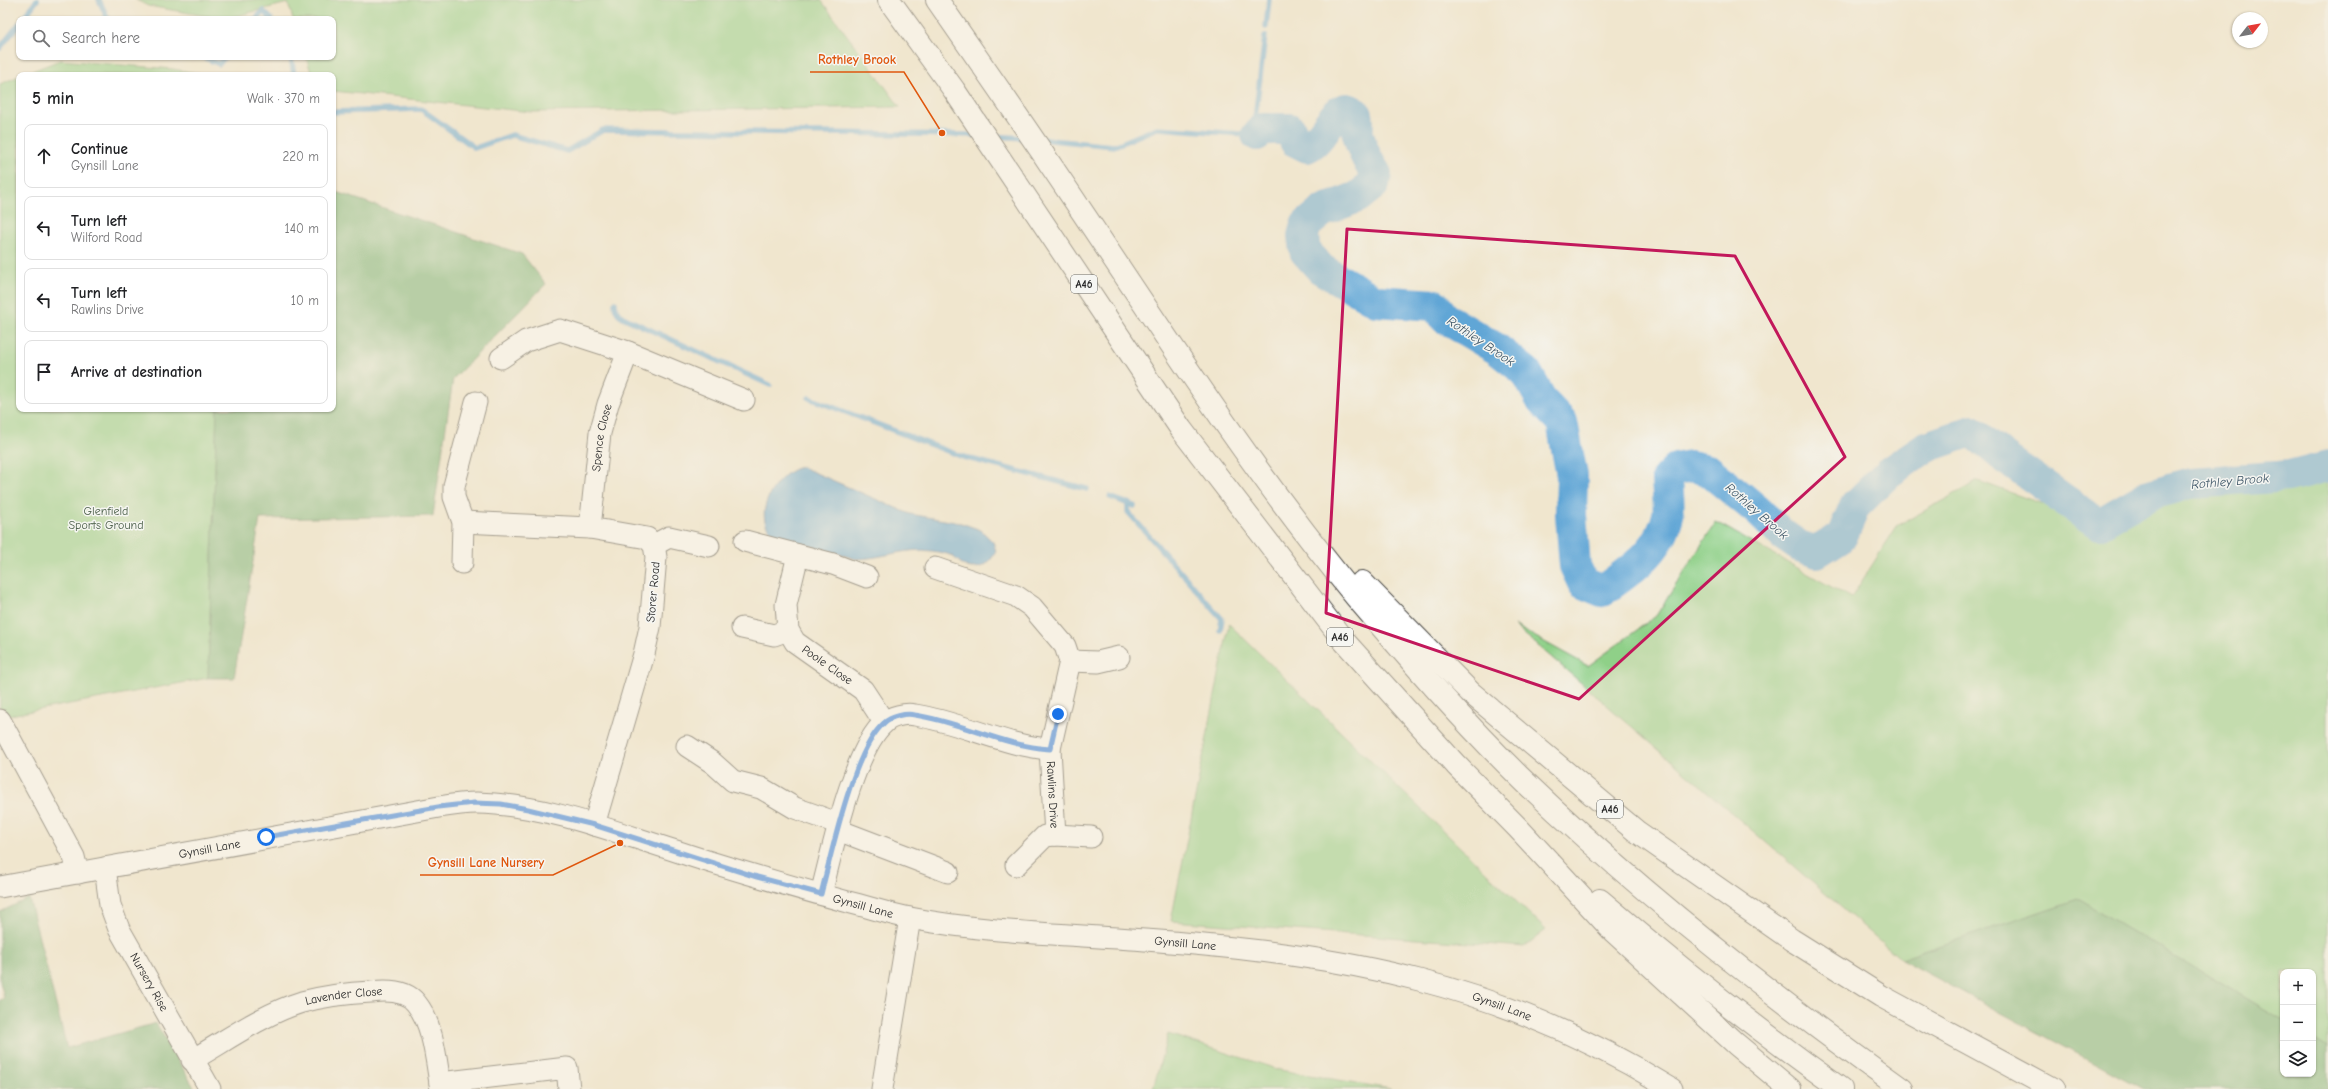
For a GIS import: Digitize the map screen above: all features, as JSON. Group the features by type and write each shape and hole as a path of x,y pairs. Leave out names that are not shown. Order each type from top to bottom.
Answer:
{"highway":[{"name":"A46","path":"889,0 968,111 1181,429 1344,641 1456,765 1518,828 1614,932 1736,1044 1790,1089"},
{"name":"A46","path":"937,0 1051,164 1210,403 1303,530 1357,598 1442,695 1525,781 1702,938 1785,1004 1902,1089"},
{"name":"A46","path":"1238,441 1366,586 1470,692 1636,831 1792,940 1881,996 2053,1089"},
{"name":"A46","path":"1518,828 1653,945 1784,1049 1841,1089"}],"street":[{"path":"501,358 526,341 560,330 628,352 744,400"},
{"name":"Spence Close","path":"590,528 600,433 608,404 628,352"},
{"path":"462,563 463,522 454,497 454,486 476,402"},
{"name":"Storer Road","path":"463,522 590,528 647,538 654,545 656,557 650,627 644,654 594,825"},
{"path":"654,545 669,537 709,546"},
{"path":"745,540 824,562 867,577"},
{"path":"742,628 774,635 788,630 786,605 798,555"},
{"path":"935,568 1016,596 1032,607 1065,646 1070,661 1098,662 1119,657"},
{"name":"Poole Close","path":"788,630 795,642 863,690 884,722"},
{"name":"Rawlins Drive","path":"1055,835 1050,749 1070,661"},
{"path":"821,894 839,827 863,751 873,734 884,722 892,717 914,715 1028,748 1050,749"},
{"path":"0,720 74,858 78,873"},
{"path":"687,746 713,763 733,781 761,788 795,808 948,872"},
{"name":"Gynsill Lane","path":"0,887 360,821 474,803 528,809 594,825 757,877 910,918 1020,932 1158,941 1274,953 1367,968 1420,980 1466,994 1560,1030 1631,1064 1672,1089"},
{"name":"Rawlins Drive","path":"1016,865 1045,836 1055,835 1091,837"},
{"name":"Nursery Rise","path":"105,868 110,905 119,929 192,1060 210,1089"},
{"path":"882,1089 910,918"},
{"name":"Lavender Close","path":"192,1060 258,1022 301,1003 338,994 377,991 400,992 415,1001 426,1017 441,1086"},
{"path":"441,1086 567,1068 569,1089"}],"highlighted area":[{"path":"1347,229 1735,256 1845,457 1579,699 1326,613"}],"green space":[{"path":"136,0 821,0 900,107 531,112 336,91 336,72 311,72 307,60 336,60 336,16 292,16 288,3 236,16 206,16 148,6"},
{"path":"60,60 173,69 191,72 30,72"},
{"name":"Glenfield Sports Ground","path":"16,77 16,412 217,412 208,678 0,717 0,84"},
{"path":"336,192 522,254 546,284 453,379 433,516 260,519 234,678 208,678 217,412 336,412"},
{"path":"2328,473 2328,1047 2316,1040 2316,969 2280,969 2280,1018 2078,899 1901,959 1514,625 1588,666 1656,616 1716,522 1851,598 1897,526 1978,481 2099,524 2183,485"},
{"path":"1229,624 1546,930 1524,947 1171,921"},
{"path":"29,898 67,1048 156,1023 195,1089 0,1089 0,1000 4,998 0,981 0,912"},
{"path":"2078,899 2280,1018 2280,1077 2316,1077 2316,1040 2328,1047 2328,1089 2143,1089 1901,959"},
{"path":"1168,1034 1280,1070 1391,1089 1153,1089"}],"water":[{"path":"802,467 910,514 961,523 981,530 993,542 996,551 992,558 981,567 970,568 964,566 952,556 945,553 922,550 856,559 777,536 768,529 765,519 765,508 768,497 783,477 792,470"}],"waterway":[{"name":"Rothley Brook","path":"25,16 37,0"},
{"name":"Rothley Brook","path":"99,0 107,16"},
{"path":"1266,27 1269,0"},
{"name":"Rothley Brook","path":"259,16 263,11 268,16"},
{"name":"Rothley Brook","path":"0,48 16,28"},
{"path":"1253,135 1265,36"},
{"name":"Rothley Brook","path":"210,60 219,64 222,60"},
{"name":"Rothley Brook","path":"292,60 294,72"},
{"name":"Rothley Brook","path":"336,112 421,109 475,148 512,135 567,151 603,130 977,135"},
{"name":"Rothley Brook","path":"1257,135 1263,129 1290,129 1295,141 1307,147 1318,138 1336,114 1346,109 1357,115 1359,139 1370,165 1376,174 1374,184 1358,197 1324,210 1306,225 1303,236 1305,251 1321,269 1376,301 1435,305 1445,318 1497,349 1526,372 1542,401 1562,422 1572,476 1571,515 1575,566 1583,583 1602,591 1643,559 1659,540 1669,510 1667,478 1676,469 1691,466 1708,470 1757,510 1783,535 1799,546 1817,552 1842,536 1855,506 1888,473 1926,447 1972,431 2001,455 2099,524 2149,495 2190,483 2289,476 2328,466"},
{"name":"Rothley Brook","path":"1040,139 1114,146 1157,128 1257,135"},
{"name":"Rothley Brook","path":"992,136 1025,138"},
{"path":"615,303 617,311 624,318 770,385"},
{"path":"809,398 963,457 1087,489"},
{"path":"1110,497 1134,506"},
{"path":"1128,503 1128,512 1222,619 1220,630"}],"place":[{"name":"Rothley Brook","path":"942,133"},
{"name":"Gynsill Lane Nursery","path":"620,843"}],"route":[{"path":"266,837 438,807 474,803 501,804 594,825 757,877 821,894 840,824 863,751 873,734 884,722 892,717 914,715 954,725 1028,748 1050,749 1058,714"}]}
